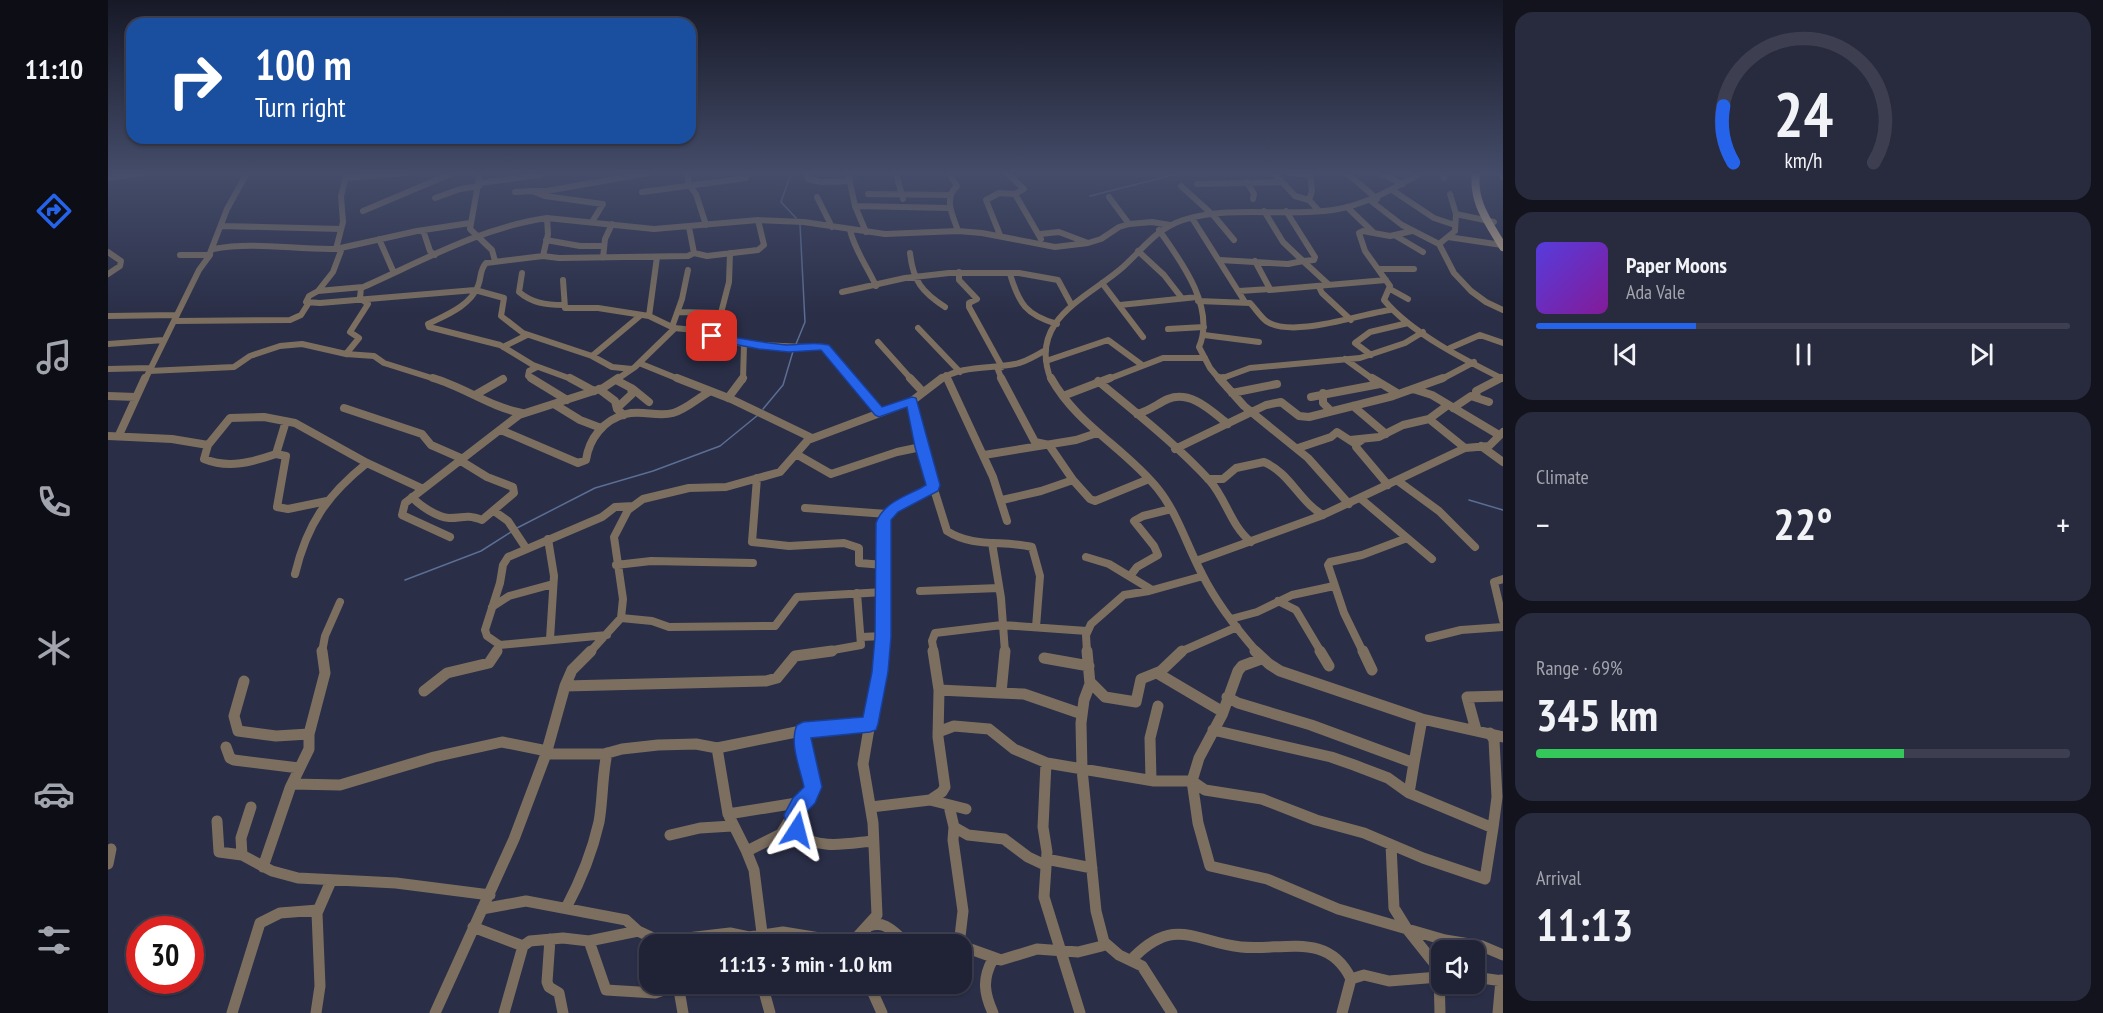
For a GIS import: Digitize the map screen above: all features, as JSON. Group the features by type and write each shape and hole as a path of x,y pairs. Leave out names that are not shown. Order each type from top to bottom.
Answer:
{"main road":[{"path":"1491,222 1503,243"}],"street":[{"path":"119,435 164,340 211,252 223,220"},
{"path":"108,316 290,320 301,315 308,304 306,299 318,291 333,272 339,248 336,242 343,220"},
{"path":"470,220 471,231 494,252 495,261"},
{"path":"318,291 363,287 479,236 531,220"},
{"path":"543,256 547,220"},
{"path":"573,220 654,229 755,220"},
{"path":"704,220 706,225"},
{"path":"694,253 703,257 758,250 763,247 758,220"},
{"path":"764,220 804,222 866,232 905,234 958,231 1000,235 1068,247 1101,239 1119,227 1152,222 1172,225"},
{"path":"829,220 832,227"},
{"path":"861,220 866,232"},
{"path":"954,220 958,231"},
{"path":"994,220 1000,235"},
{"path":"1031,220 1040,234 1041,244"},
{"path":"1126,220 1129,225"},
{"path":"1186,220 1159,230 1102,283 1071,304 1057,324 1046,350 1050,378 1063,396 1097,433 1149,479 1171,509 1234,623 1261,658 1280,671 1422,720 1503,737"},
{"path":"1194,220 1245,302"},
{"path":"1217,220 1234,240"},
{"path":"1271,220 1283,242 1328,284"},
{"path":"1220,260 1288,264 1314,260 1315,257 1292,220"},
{"path":"1361,220 1374,233"},
{"path":"1399,220 1412,231 1438,244 1454,273 1471,291 1486,302 1503,310"},
{"path":"1441,220 1455,225"},
{"path":"1438,244 1455,231 1455,220"},
{"path":"1483,220 1491,222"},
{"path":"180,255 211,252 231,244 308,250 339,248 423,230 470,224"},
{"path":"603,258 603,246 612,224"},
{"path":"221,226 341,229"},
{"path":"689,227 694,253"},
{"path":"423,230 430,251 435,255"},
{"path":"850,230 854,248 870,272 876,286"},
{"path":"1159,230 1172,247 1205,315 1204,331 1199,347 1205,358 1220,379 1249,411 1298,448 1317,466 1349,504"},
{"path":"1396,236 1412,231"},
{"path":"1040,234 1059,232 1088,243"},
{"path":"1408,299 1390,289 1365,251 1359,233 1396,236 1423,252"},
{"path":"1448,237 1483,244 1503,243"},
{"path":"379,239 394,273"},
{"path":"546,240 580,246 603,246"},
{"path":"1478,250 1483,244"},
{"path":"570,258 580,246"},
{"path":"1138,251 1164,275 1181,297"},
{"path":"108,252 120,260 121,265 108,274"},
{"path":"624,415 617,408 615,401 568,377 537,367 503,347 429,327 428,324 439,317 454,313 479,284 482,267 486,263 543,256 657,257 688,256 694,253"},
{"path":"678,312 721,313 729,282 730,253"},
{"path":"910,253 911,266 929,297 945,307"},
{"path":"592,356 645,316 657,257"},
{"path":"1256,261 1266,278 1269,290"},
{"path":"1378,269 1414,269"},
{"path":"450,537 402,515 402,508 412,497 522,413 596,390 632,369 674,328 688,270"},
{"path":"842,292 917,276 959,272 1010,274 1058,280 1071,304"},
{"path":"959,272 959,280 977,299 969,303 969,307 999,367 1006,390 1035,442 1049,445 1073,480 1090,499 1095,501 1149,479"},
{"path":"522,273 519,292 526,298 543,305 562,305 564,308 598,308 645,316 674,328 705,332 715,338 744,344 825,348 879,412"},
{"path":"1010,274 1014,288 1028,313 1037,319 1057,324"},
{"path":"562,305 565,284 563,280"},
{"path":"1239,291 1319,287 1328,284 1386,280"},
{"path":"1102,283 1143,337"},
{"path":"346,354 359,338 350,332 369,304 361,299 359,292 363,287"},
{"path":"1319,287 1322,293 1351,320"},
{"path":"1390,289 1384,300 1390,310 1502,379"},
{"path":"308,304 475,290 504,296 500,313 504,321 527,335 592,356 612,367 632,369"},
{"path":"1120,305 1181,297 1245,302 1253,305 1265,320 1277,326 1326,326 1369,313 1390,310"},
{"path":"1371,355 1355,343 1370,332 1408,323"},
{"path":"918,328 960,372"},
{"path":"1168,329 1204,331 1259,342"},
{"path":"1220,379 1250,368 1371,355 1405,343 1423,332"},
{"path":"1450,348 1480,334 1503,343"},
{"path":"503,347 527,335"},
{"path":"108,344 164,340"},
{"path":"1046,362 1108,340 1142,364"},
{"path":"878,342 923,392"},
{"path":"108,369 234,367 250,356 289,343 316,346 346,354 374,356 384,363 440,379 501,409 522,413"},
{"path":"729,398 742,379 744,344"},
{"path":"435,1013 473,927 490,895 547,753 565,686 572,670 621,618 622,592 616,565 614,537 621,519 643,499 688,488 719,489 780,472 812,438 912,401 946,375 1018,364 1046,350"},
{"path":"1063,396 1142,364 1163,358 1205,358"},
{"path":"1345,359 1397,393"},
{"path":"1175,449 1228,424 1249,411 1279,402 1302,418 1413,389 1444,378 1474,362"},
{"path":"639,363 729,398 812,438"},
{"path":"537,367 529,371 528,376 546,389 567,399"},
{"path":"946,375 1004,501 1007,521"},
{"path":"475,395 502,379"},
{"path":"1477,397 1476,391 1502,379"},
{"path":"616,380 649,402"},
{"path":"1098,381 1209,479 1247,544"},
{"path":"1233,393 1277,384"},
{"path":"1311,397 1323,393 1354,391 1380,384"},
{"path":"617,408 632,394 631,388"},
{"path":"930,800 942,792 945,787 938,732 939,690 932,641 935,633 1002,625 1087,631 1124,595 1152,590 1247,544 1349,504 1465,448 1494,443 1502,433 1413,389"},
{"path":"501,430 578,462 586,460 588,444 602,428 624,415 673,413 709,392"},
{"path":"1323,393 1323,403 1331,411"},
{"path":"1137,414 1150,411 1164,401 1180,395 1192,398 1228,424"},
{"path":"108,396 136,397"},
{"path":"1356,442 1386,434 1403,425 1429,419 1468,397 1477,397 1489,402"},
{"path":"912,401 921,447 947,531 950,534 992,543 1028,546 1032,547 1035,552 1040,582 1036,627"},
{"path":"554,404 580,420 602,428"},
{"path":"1353,406 1386,434"},
{"path":"344,408 422,434 431,445 462,460 488,477 515,489 512,496 482,520 468,515 447,518 434,528"},
{"path":"327,501 288,509 277,507 286,456 276,454 253,462 219,464 204,459 208,445 220,434 226,421 232,418 264,417 286,421 295,423 367,463 423,489"},
{"path":"1429,419 1465,448"},
{"path":"276,454 286,421"},
{"path":"1298,448 1337,432 1356,442 1362,458 1388,486"},
{"path":"984,455 1076,440 1097,433"},
{"path":"108,436 119,435 208,445"},
{"path":"1481,446 1503,462"},
{"path":"796,454 831,474 897,452 921,447"},
{"path":"1209,479 1223,479 1236,468 1264,462 1276,468 1293,484 1310,507 1323,515"},
{"path":"295,574 302,544 327,501 342,483 367,463"},
{"path":"757,478 752,542 789,546 823,543 853,545 859,548 859,563 884,565"},
{"path":"1004,501 1073,480"},
{"path":"1398,481 1439,511 1476,547"},
{"path":"717,748 728,814 732,826 747,850 755,874 762,933 783,932 838,941 857,937 877,915 877,880 871,807 863,764 880,672 883,636 882,523 887,514 933,488"},
{"path":"412,497 416,504 447,518"},
{"path":"1360,498 1432,559"},
{"path":"607,635 500,645 488,636 485,630 500,583 503,565 508,557 602,517 615,507 633,506"},
{"path":"805,508 887,514"},
{"path":"1130,576 1137,567 1158,555 1134,520 1171,509"},
{"path":"494,511 508,520 526,548"},
{"path":"1372,670 1334,586 1328,565 1330,562 1362,555 1407,538"},
{"path":"548,539 554,612 550,639"},
{"path":"992,543 1002,625 1004,680 1001,693"},
{"path":"1086,557 1109,564 1152,590"},
{"path":"616,565 651,561 753,563"},
{"path":"1503,579 1494,582 1494,586 1503,620"},
{"path":"492,607 509,596 553,584"},
{"path":"1090,681 1105,697 1136,702 1141,679 1164,669 1181,651 1278,601 1301,592 1334,586"},
{"path":"920,591 999,588"},
{"path":"621,618 652,621 669,627 775,626 781,622 789,604 797,597 884,592"},
{"path":"565,686 766,681 777,678 795,656 858,647 861,637 857,593"},
{"path":"1278,601 1296,610 1329,666"},
{"path":"263,867 292,784 309,749 309,734 325,673 322,664 324,643 340,602"},
{"path":"1429,638 1448,632 1503,627"},
{"path":"1087,631 1090,681 1084,700 1082,769 1096,912 1104,945 1142,966 1172,1013"},
{"path":"861,637 883,636"},
{"path":"424,690 447,673 489,663 500,645"},
{"path":"1044,658 1089,666"},
{"path":"1261,658 1242,666 1227,697 1223,712 1199,758 1192,781 1203,844 1213,868 1267,879 1338,909 1445,940 1482,946 1503,955"},
{"path":"1157,673 1223,712"},
{"path":"244,681 234,716 238,731 276,736 309,734"},
{"path":"939,690 1023,694 1083,714"},
{"path":"1476,730 1467,697 1503,696"},
{"path":"1227,697 1414,763"},
{"path":"1151,780 1150,738 1158,706"},
{"path":"1409,793 1422,720"},
{"path":"292,784 322,786 340,784 502,742 547,753 607,753 658,745 696,744 717,748 803,730 870,724"},
{"path":"938,732 954,726 989,729 1014,749 1046,763 1151,780 1192,781 1205,790 1262,799 1485,879 1500,797 1494,740 1490,733"},
{"path":"747,850 774,841 809,796 813,787 802,742 803,730"},
{"path":"1213,730 1331,757 1388,778 1409,793 1493,828"},
{"path":"226,747 227,753 234,760 299,768"},
{"path":"566,908 585,873 599,820 602,775 607,753"},
{"path":"1046,763 1043,827 1046,862 1044,897 1080,1013"},
{"path":"871,807 930,800 966,809"},
{"path":"728,814 803,802"},
{"path":"949,806 954,827 953,840 963,911 961,934"},
{"path":"242,855 238,848 239,841 251,807"},
{"path":"793,815 797,830 805,839 825,843 873,840"},
{"path":"217,821 219,852 242,855 263,867 298,878 396,883 490,895"},
{"path":"670,835 700,828 732,826"},
{"path":"954,827 968,835 1004,839 1032,861 1092,868"},
{"path":"1391,845 1394,908 1431,962"},
{"path":"108,864 111,849"},
{"path":"316,1013 320,986 317,958 318,910 331,881"},
{"path":"482,909 526,901 626,920 644,934"},
{"path":"232,1013 260,923 267,917 279,914 318,910"},
{"path":"866,927 876,922 885,923 898,934"},
{"path":"473,927 523,946"},
{"path":"865,934 866,927"},
{"path":"504,1013 523,946 530,941 550,939 589,941 638,931"},
{"path":"1134,961 1134,957 1147,945 1180,933 1188,933 1240,947 1307,945 1320,949 1344,964 1351,979 1342,1013"},
{"path":"710,934 732,934"},
{"path":"550,939 547,982 549,987 559,993 563,1013"},
{"path":"589,941 606,990 639,992"},
{"path":"972,950 993,958 1013,958 1041,949 1084,952 1104,945"},
{"path":"993,958 985,970 984,986 993,1013"},
{"path":"1351,979 1364,975 1389,981 1431,975"},
{"path":"1485,979 1502,981 1498,1013"},
{"path":"680,994 683,1013"},
{"path":"765,994 770,1013"},
{"path":"873,994 882,1013"},
{"path":"1440,994 1440,1013"}],"waterway":[{"path":"796,344 805,322 800,224"},
{"path":"763,409 783,385 794,348"},
{"path":"517,528 595,488 653,471 720,446 758,415"},
{"path":"1469,500 1503,510"},
{"path":"405,580 481,551 511,532"}],"route":[{"path":"712,336 717,339 759,346 825,348 879,412 912,401 921,447 933,485 933,488 921,495 893,508 882,523 883,637 880,672 870,724 803,730 802,742 812,774 813,787 809,796 799,804 793,815 797,830"}]}
